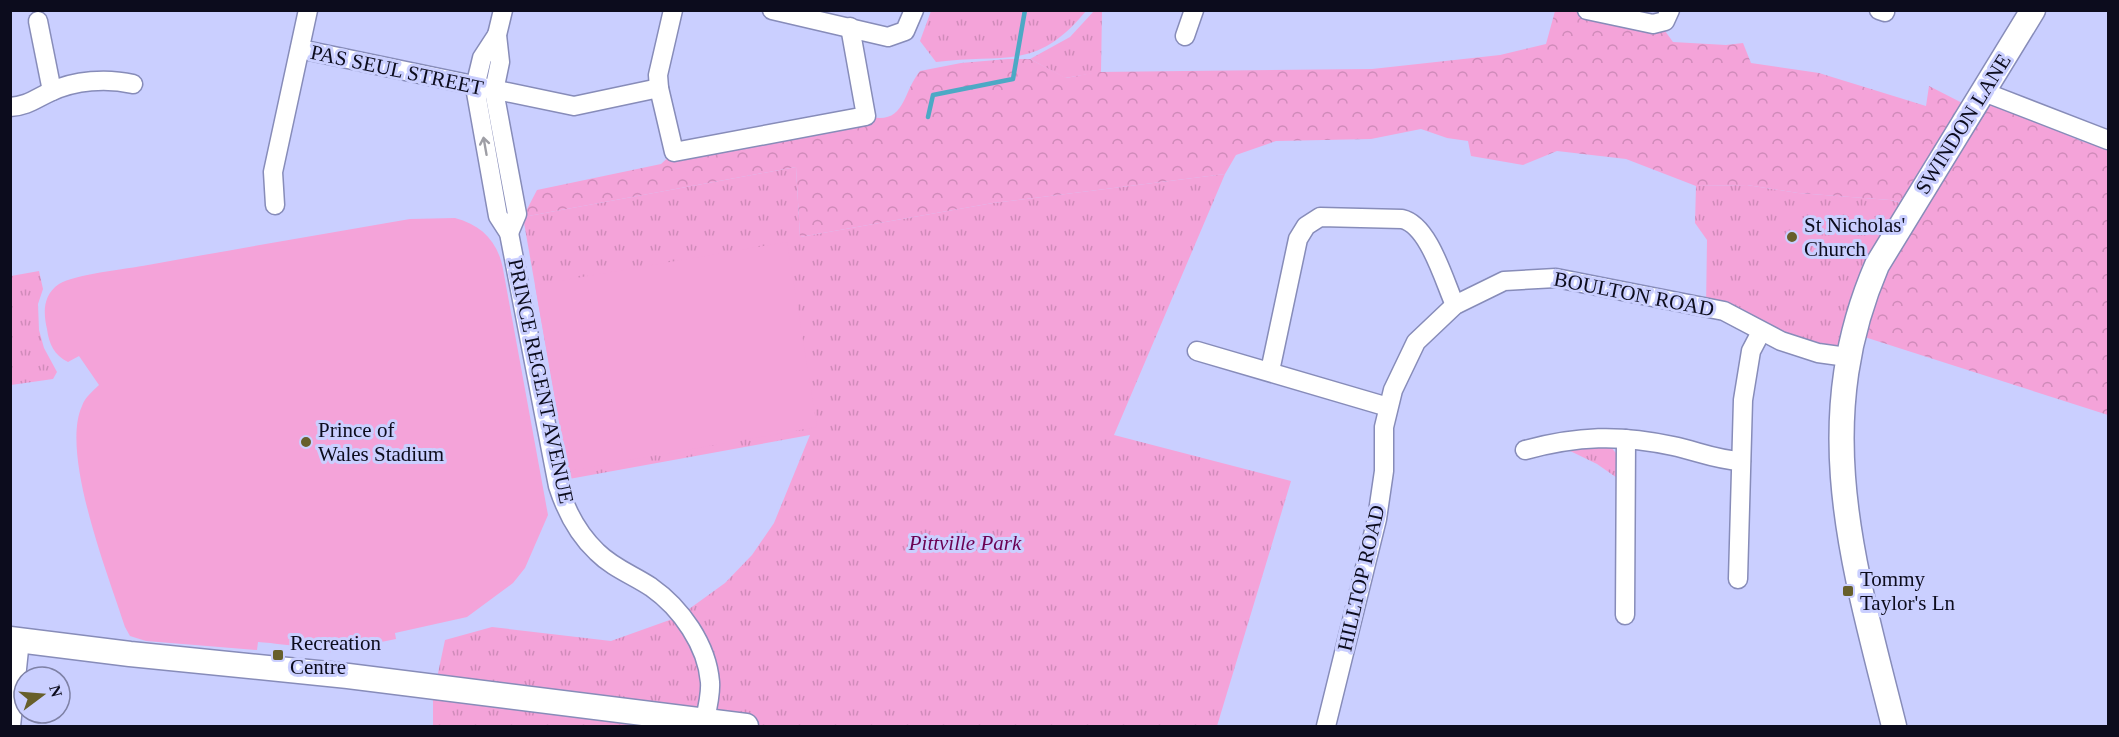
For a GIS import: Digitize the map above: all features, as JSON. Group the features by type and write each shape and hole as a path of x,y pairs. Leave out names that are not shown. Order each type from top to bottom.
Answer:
{"street":[{"path":"275,205 273,172 308,10"},
{"name":"PRINCE REGENT AVENUE","path":"503,10 497,35 482,58 475,87 498,216 509,232 563,500 576,528 597,552 609,563 658,593 688,625 703,654 710,676 704,723"},
{"path":"673,10 658,75 658,88 674,152 866,116 850,27"},
{"path":"772,10 894,36 908,28 914,10"},
{"path":"1185,36 1194,10"},
{"path":"1587,10 1653,24 1665,21 1670,10"},
{"name":"SWINDON LANE","path":"1894,726 1862,594 1842,493 1841,429 1847,357 1865,293 1878,265 2033,10"},
{"path":"38,21 52,91"},
{"name":"PRINCE REGENT AVENUE","path":"497,35 500,62 494,91 517,214 509,232"},
{"name":"PAS SEUL STREET","path":"300,49 574,106 658,88"},
{"path":"10,108 26,106 52,91 107,78 133,84"},
{"path":"1980,99 2109,140"},
{"path":"1270,371 1298,239 1306,226 1320,218 1402,219 1412,222 1422,232 1455,305"},
{"name":"BOULTON ROAD","path":"1384,427 1399,373 1416,342 1455,305 1504,281 1556,278 1724,311 1761,332 1818,353 1847,357"},
{"path":"1738,579 1746,373 1751,351 1761,332"},
{"path":"1197,351 1388,406"},
{"name":"HILLTOP ROAD","path":"1326,726 1377,519 1384,471 1384,427"},
{"path":"1525,450 1582,438 1626,439 1682,448 1718,460 1741,461"},
{"path":"1625,615 1626,439"},
{"path":"11,726 15,640 348,676 704,723 746,726"}],"green space":[{"path":"931,10 1086,11 1068,30 1034,52 1000,58 936,62 920,41"},
{"path":"1094,11 1102,11 1101,72 1065,78 1030,59 1070,37"},
{"path":"1555,11 1587,11 1660,24 1673,42 1726,45 1743,43 1751,63 1819,73 1926,106 1929,86 1974,109 1992,103 2081,141 2108,149 2108,415 1852,333 1911,205 1890,200 1798,193 1747,185 1696,186 1626,159 1557,151 1523,165 1471,156 1468,141 1447,138 1421,129 1371,139 1276,141 1236,155 1225,174 993,203 800,237 796,167 523,217 537,190 661,164 674,152 866,116 889,117 901,106 920,71 961,63 1008,59 1030,59 1066,78 1097,72 1372,69 1500,55 1546,44"},
{"name":"Pittville Park","path":"796,167 800,237 993,203 1225,174 1114,435 1291,481 1217,726 433,726 433,697 445,640 492,627 611,641 678,617 725,583 752,555 774,523 810,435 569,479 523,217"},
{"path":"1747,185 1798,193 1890,200 1911,206 1847,357 1706,308 1707,240 1695,223 1696,186"},
{"name":"Prince of Wales Stadium","path":"455,218 473,225 487,236 501,259 503,269 548,515 525,568 513,583 467,617 395,633 396,639 326,653 324,646 258,642 257,650 146,641 130,636 125,627 89,516 77,454 77,427 82,406 99,385 79,356 68,362 53,348 49,340 45,316 50,293 67,280 89,275 410,219"},
{"path":"787,242 817,427 568,471 535,285"},
{"path":"39,271 43,289 38,304 39,330 44,348 57,372 53,379 11,385 11,276"},
{"path":"1570,444 1611,447 1619,457 1620,480 1597,464 1566,449"}],"waterway":[{"path":"928,117 933,95 1013,79 1025,10"}],"place":[{"name":"St Nicholas' Church","path":"1792,237"},
{"name":"Prince of Wales Stadium","path":"306,442"},
{"name":"Tommy Taylor's Ln","path":"1848,591"},
{"name":"Recreation Centre","path":"278,655"}]}
